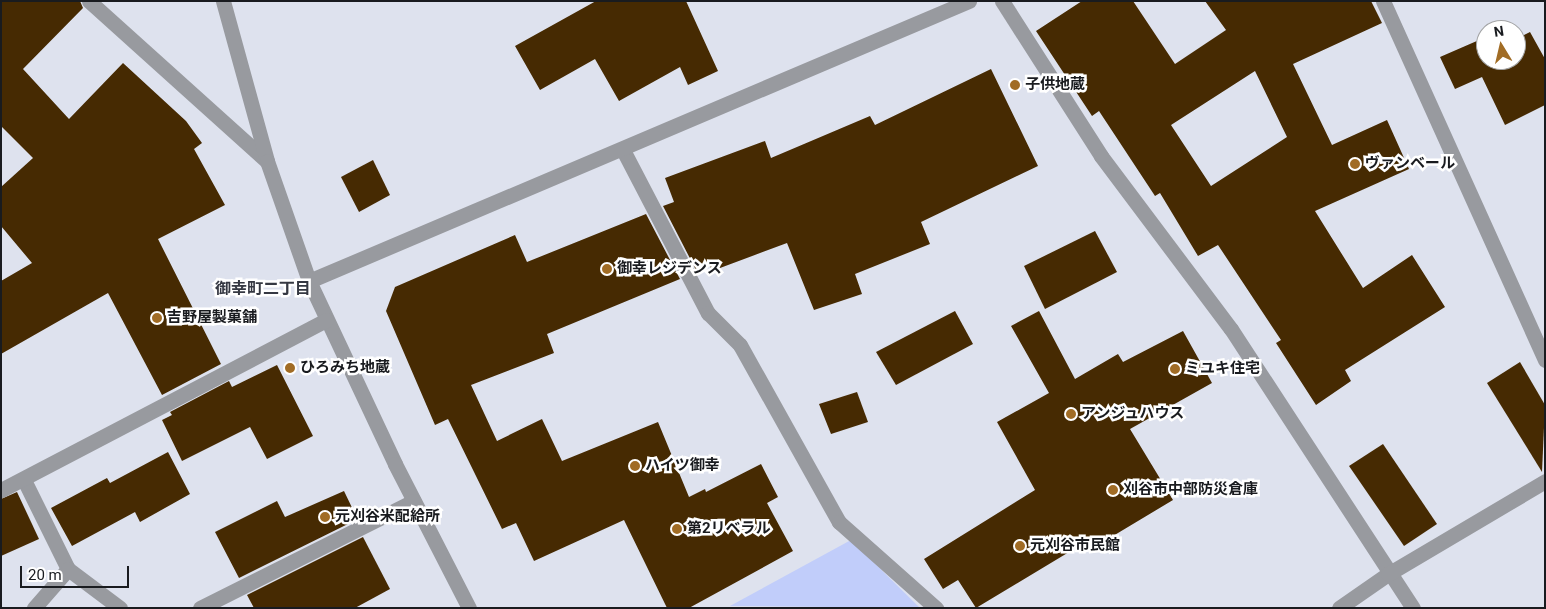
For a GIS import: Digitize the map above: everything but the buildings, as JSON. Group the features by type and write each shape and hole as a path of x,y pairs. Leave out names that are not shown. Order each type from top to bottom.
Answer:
{"street":[{"path":"89,1 267,161"},
{"path":"223,1 267,161 309,281 414,501 469,608"},
{"path":"309,281 624,150 969,1"},
{"path":"1002,1 1100,156 1231,329 1388,574 1413,608"},
{"path":"1383,1 1545,360"},
{"path":"624,150 708,313 740,345 839,522 936,608"},
{"path":"1,490 24,480 326,320"},
{"path":"24,480 68,569 120,608"},
{"path":"1339,608 1388,574 1545,481"},
{"path":"200,608 414,501"},
{"path":"34,608 68,569"}],"shaded area":[{"path":"851,540 920,608 730,606"}],"place":[{"name":"子供地蔵","path":"1015,85"},
{"name":"ヴァンベール","path":"1355,164"},
{"name":"御幸レジデンス","path":"607,269"},
{"name":"吉野屋製菓舗","path":"157,318"},
{"name":"ひろみち地蔵","path":"290,368"},
{"name":"ミユキ住宅","path":"1175,369"},
{"name":"アンジュハウス","path":"1071,414"},
{"name":"ハイツ御幸","path":"635,466"},
{"name":"刈谷市中部防災倉庫","path":"1113,490"},
{"name":"元刈谷米配給所","path":"325,517"},
{"name":"第2リベラル","path":"677,529"},
{"name":"元刈谷市民館","path":"1020,546"}],"district":[{"name":"御幸町二丁目","path":"263,289"}]}
